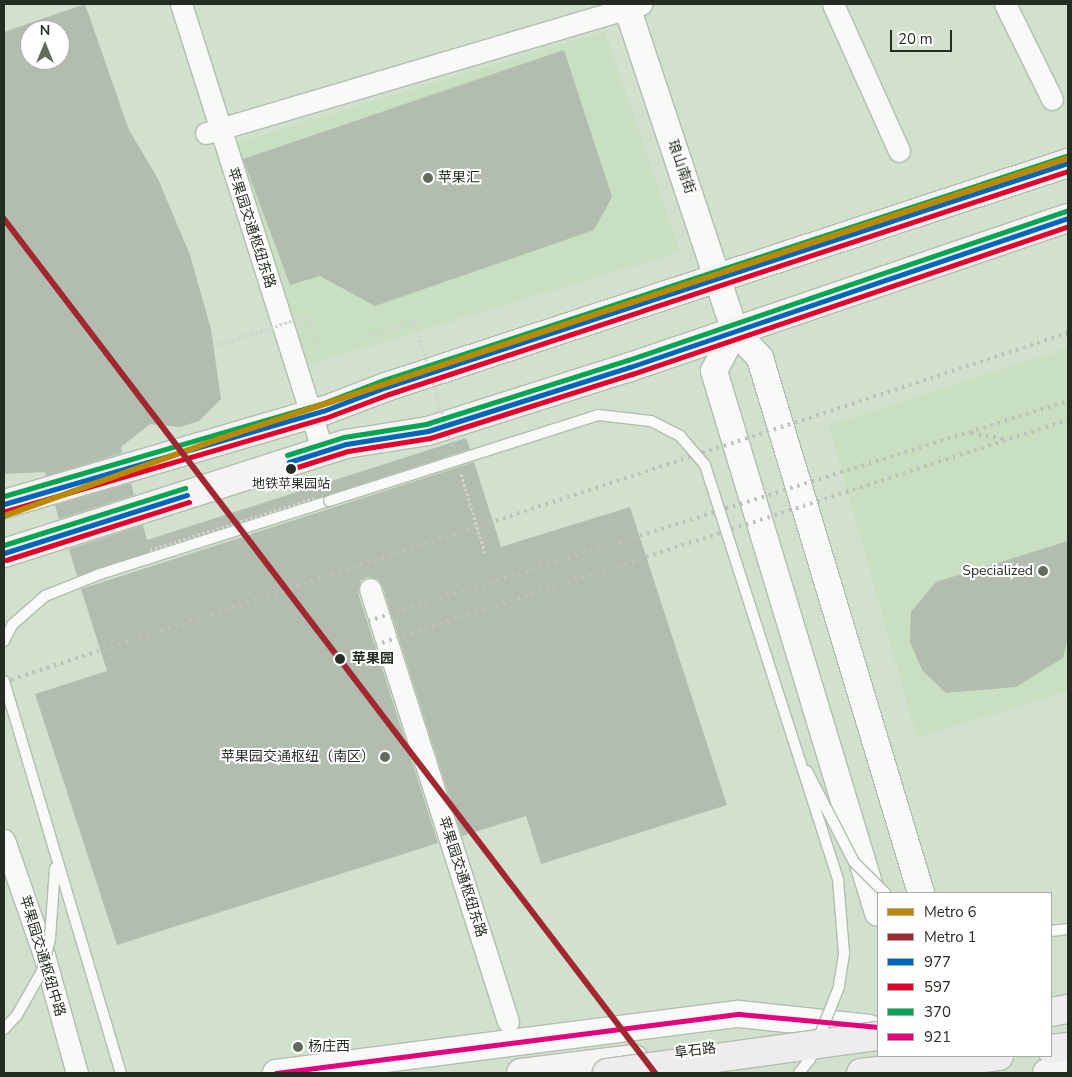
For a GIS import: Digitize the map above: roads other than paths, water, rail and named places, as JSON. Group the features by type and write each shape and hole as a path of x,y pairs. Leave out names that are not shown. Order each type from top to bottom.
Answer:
{"highway":[{"path":"1052,1011 1068,1008"},
{"name":"阜石路","path":"607,1073 875,1031"},
{"path":"1052,1049 1068,1047"},
{"path":"861,1073 990,1057"}],"main road":[{"path":"4,504 310,415 386,387 1068,163"},
{"path":"4,552 346,444 428,431 735,331 1068,218"},
{"name":"阜石路","path":"521,1073 875,1031"},
{"path":"1047,1073 1068,1071"}],"street":[{"name":"苹果园交通枢纽东路","path":"181,4 212,131 323,451"},
{"path":"833,4 899,151"},
{"path":"1005,4 1052,99"},
{"path":"212,131 631,5"},
{"name":"琅山南街","path":"631,5 735,331"},
{"path":"877,910 714,371 735,331 760,358 921,892"},
{"name":"苹果园交通枢纽东路","path":"370,589 508,1021"},
{"name":"苹果园交通枢纽中路","path":"4,840 44,955 76,1073"},
{"path":"276,1073 739,1014 875,1031"}],"lane":[{"path":"4,641 12,625 45,596 100,574 598,415 651,421 680,436 705,465 792,741 838,879 844,954 839,987 826,1022 799,1073"},
{"path":"4,681 55,860 121,1073"},
{"path":"792,741 854,862 884,892"},
{"path":"4,1030 18,1015 42,971 50,938 55,860"},
{"path":"1052,931 1068,929"}],"railway":[{"path":"4,682 1068,333"},
{"path":"368,621 1068,401"},
{"path":"375,645 1068,420"},
{"path":"971,433 1006,439"}],"metro line":[{"name":"6","path":"4,516 222,438 1068,158"},
{"name":"1","path":"4,219 655,1073"}],"place":[{"name":"苹果汇","path":"428,178"},
{"name":"地铁苹果园站","path":"291,469"},
{"name":"Specialized","path":"1043,571"},
{"name":"苹果园","path":"340,659"},
{"name":"苹果园交通枢纽（南区）","path":"385,757"},
{"name":"杨庄西","path":"298,1047"}]}
